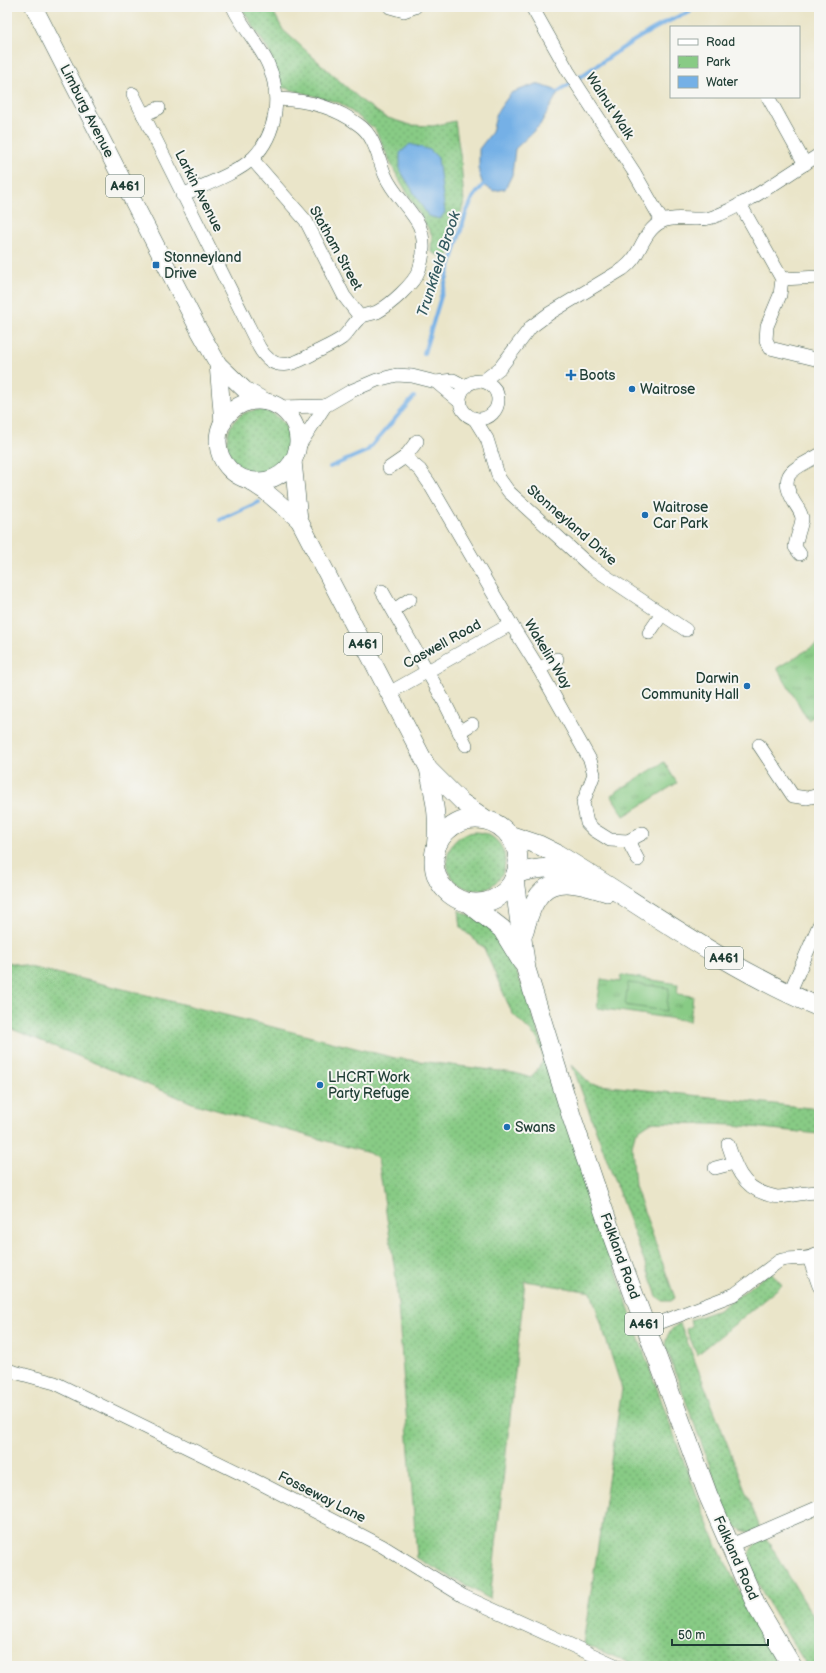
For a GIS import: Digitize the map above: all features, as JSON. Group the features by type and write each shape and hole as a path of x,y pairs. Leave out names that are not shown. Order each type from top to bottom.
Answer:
{"highway":[{"name":"A461","path":"467,902 455,897 440,884 434,865 435,849 446,832 459,822 473,819 491,822 509,835 540,845 591,874 719,956 789,994 819,1007"},
{"name":"A461","path":"509,835 518,855 515,877"},
{"name":"A461","path":"515,877 535,868 552,867 591,874"},
{"path":"467,902 476,903 494,899 507,890 515,877"},
{"name":"Falkland Road","path":"515,877 526,969 571,1116 693,1456 729,1546 757,1607 792,1666"},
{"path":"522,941 533,903 541,893 559,883 573,882 634,901"},
{"name":"Falkland Road","path":"467,902 502,929 526,969"}],"main road":[{"name":"Limburg Avenue","path":"34,7 195,324 218,364 245,390 272,404"},
{"name":"Limburg Avenue","path":"218,364 223,423"},
{"path":"223,423 230,413 238,407 253,402 272,404"},
{"name":"A461","path":"272,404 287,414 297,430 296,453 299,520"},
{"name":"A461","path":"223,423 219,434 220,452 230,469 238,476 248,480 266,492 299,520 428,768 437,813 438,826 435,849"},
{"path":"248,480 258,481 273,477 286,470 296,453"},
{"name":"A461","path":"428,768 462,802 491,822"}],"street":[{"path":"182,195 230,173 252,159 264,143 274,121 277,99 268,64 233,7"},
{"path":"390,7 404,11 416,7"},
{"name":"Walnut Walk","path":"532,7 568,71 634,172 662,221"},
{"name":"Larkin Avenue","path":"133,94 182,195 265,357 273,363 284,365 299,362 341,339 360,317"},
{"path":"769,98 805,164"},
{"path":"277,99 291,99 337,111 361,126 376,148 389,182 419,225 424,247 419,271 399,296 377,312 360,317"},
{"path":"143,115 158,108"},
{"path":"487,439 474,418 464,412 461,403 461,394 466,387 474,382 483,381 500,368 531,327 550,313 623,269 633,260 652,228 662,221 689,218 705,220 740,204 819,156"},
{"name":"Statham Street","path":"252,159 306,221 344,296 360,317"},
{"path":"740,204 782,279 780,295 767,326 766,340 770,348 819,360"},
{"path":"782,279 819,277"},
{"path":"487,439 493,413 498,403 497,393 500,368"},
{"path":"296,453 324,406 351,391 377,380 397,375 412,376 436,382 452,380 466,387"},
{"path":"483,381 489,384 497,393"},
{"path":"436,382 461,403"},
{"path":"272,404 324,406"},
{"path":"474,418 484,418 493,413"},
{"name":"Stonneyland Drive","path":"487,439 494,466 499,478 509,492 589,565 686,630"},
{"path":"389,468 405,458 417,441"},
{"path":"800,554 795,547 802,520 800,513 787,490 786,482 791,472 819,455"},
{"name":"Wakelin Way","path":"405,458 420,470 429,483 539,669 590,760 594,774 583,803 587,823 594,830 610,840 628,841"},
{"path":"382,591 443,699 458,732 466,745"},
{"path":"394,610 410,599"},
{"path":"649,633 662,614"},
{"name":"Caswell Road","path":"389,693 511,624"},
{"path":"539,669 557,659"},
{"path":"458,732 472,724"},
{"path":"759,745 793,796 807,798 818,789"},
{"path":"638,860 628,841 643,833"},
{"path":"789,994 819,925"},
{"path":"728,1144 740,1176 750,1186 761,1192 777,1197 807,1192 819,1192"},
{"path":"716,1168 734,1163"},
{"path":"646,1328 735,1294 779,1261 787,1258 814,1256 819,1286"},
{"name":"Fosseway Lane","path":"7,1370 62,1386 260,1483 382,1546 463,1596 617,1666"},
{"path":"729,1546 819,1507"}],"green space":[{"path":"241,7 271,7 283,30 362,101 385,117 410,125 433,126 455,121 461,161 464,202 447,259 431,252 432,235 395,172 375,129 340,103 281,87 270,53"},
{"path":"252,410 264,410 280,419 287,429 289,441 287,453 280,463 264,472 252,472 241,467 232,458 227,447 227,435 232,424 241,415"},
{"path":"819,643 819,713 808,720 777,668"},
{"path":"664,762 677,783 624,816 611,795"},
{"path":"470,832 482,832 497,840 505,855 505,867 497,882 482,890 470,890 455,882 447,867 447,855 455,840"},
{"path":"459,910 491,927 513,965 526,994 637,1334 682,1457 717,1546 778,1666 638,1666 583,1644 622,1389 591,1292 525,1281 490,1599 417,1558 396,1278 378,1159 369,1153 195,1104 7,1027 7,962 91,981 395,1058 515,1073 531,1078 544,1060 538,1039 512,1013 484,948 461,928"},
{"path":"621,975 678,984 677,994 693,996 690,1021 597,1008 601,979 620,982"},
{"path":"628,983 669,988 666,1011 625,1005"},
{"path":"572,1065 591,1084 819,1109 819,1134 733,1125 651,1122 635,1133 632,1147 635,1186 675,1298 671,1301 662,1301 657,1296"},
{"path":"771,1272 782,1285 697,1355 686,1329 692,1326 690,1320 719,1310"},
{"path":"680,1323 760,1528 752,1533 741,1530 731,1523 665,1345 670,1332"},
{"path":"766,1538 819,1626 819,1666 807,1666 756,1580 751,1567 749,1553 754,1545"}],"water":[{"path":"536,84 559,91 540,125 515,149 512,175 505,189 494,191 483,185 479,173 479,149 492,132 497,112 511,93"},
{"path":"410,144 430,150 438,158 445,212 440,219 428,216 400,170 400,153"}],"waterway":[{"name":"Trunkfield Brook","path":"559,91 640,37 657,27 690,12"},
{"name":"Trunkfield Brook","path":"424,353 466,213 473,198 483,185"},
{"path":"330,467 367,451 414,397"},
{"path":"220,520 259,502"}],"place":[{"name":"Stonneyland Drive","path":"156,265"},
{"name":"Boots","path":"571,375"},
{"name":"Waitrose","path":"632,389"},
{"name":"Waitrose Car Park","path":"645,515"},
{"name":"Darwin Community Hall","path":"747,686"},
{"name":"LHCRT Work Party Refuge","path":"320,1085"},
{"name":"Swans","path":"507,1127"}]}
